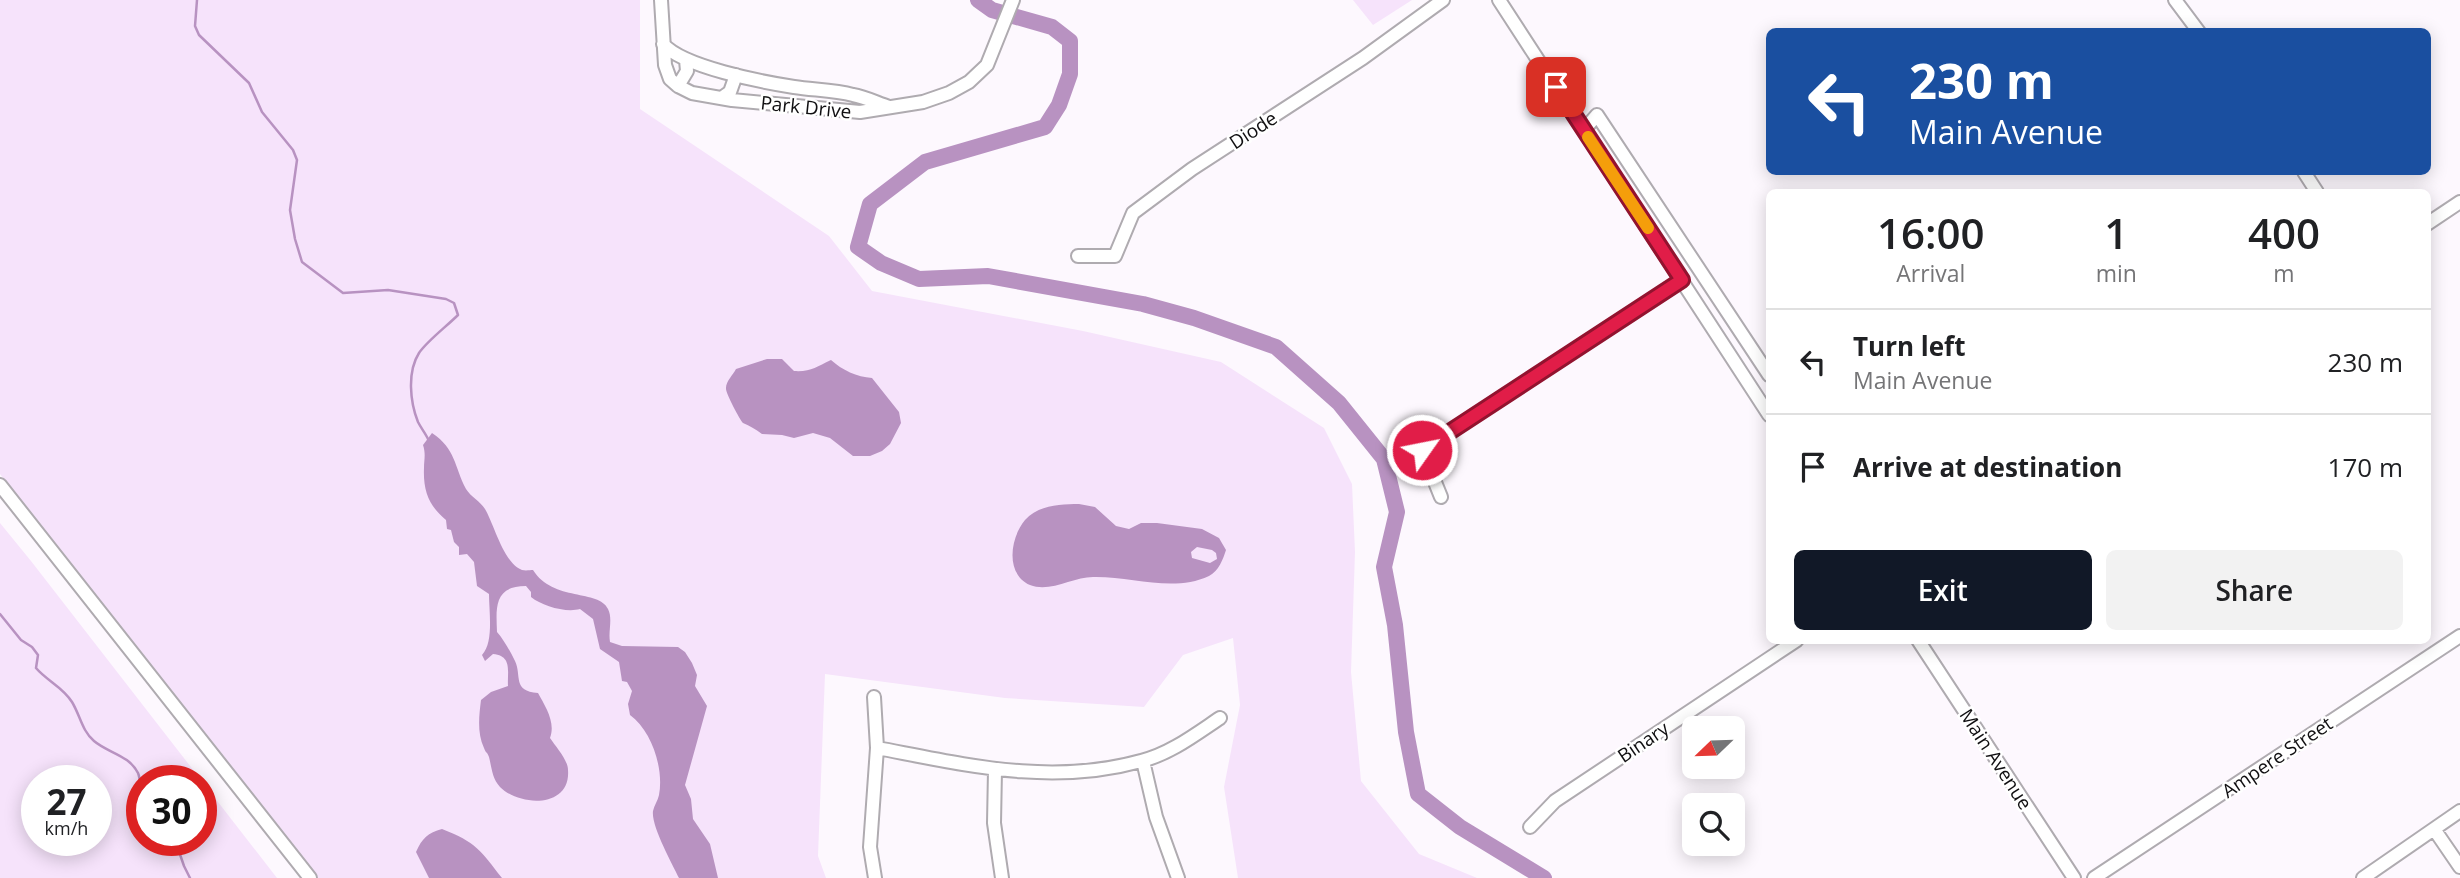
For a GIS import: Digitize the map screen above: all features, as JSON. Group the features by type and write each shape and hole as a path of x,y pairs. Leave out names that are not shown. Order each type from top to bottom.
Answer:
{"street":[{"path":"661,0 665,65 670,79 678,86 687,71 686,60"},
{"name":"Park Drive","path":"678,86 692,93 860,113 923,102 949,93 969,82 987,65 1013,0"},
{"name":"Diode","path":"1078,256 1115,257 1133,213 1192,169 1363,58 1443,0"},
{"path":"1499,0 1766,410"},
{"path":"2175,0 2196,28"},
{"name":"Park Drive","path":"663,43 670,52 686,60 736,75 791,87 853,95 889,107"},
{"path":"723,97 730,92 736,75"},
{"path":"1584,130 1597,115 1766,370"},
{"path":"2431,221 2460,202"},
{"path":"1441,497 1422,450 1682,280"},
{"path":"0,485 310,878"},
{"name":"Ampere Street","path":"2094,878 2460,636"},
{"name":"Binary","path":"1530,827 1555,801 1791,644"},
{"name":"Main Avenue","path":"1921,644 2074,878"},
{"path":"874,697 877,748 870,847 875,878"},
{"path":"877,748 995,770 1070,774 1143,761 1188,740 1220,718"},
{"path":"1143,761 1156,817 1178,878"},
{"path":"995,770 994,823 1002,878"},
{"path":"2363,878 2460,811"},
{"path":"2434,829 2460,867"}],"shaded area":[{"path":"0,0 640,0 640,109 829,236 872,291 1083,331 1221,362 1324,428 1352,484 1355,552 1351,672 1361,781 1419,854 1477,878 1238,878 1224,787 1240,705 1233,638 1183,655 1144,707 1005,698 825,674 818,856 826,878 317,878 0,474"},
{"path":"1353,0 1412,0 1373,25"},
{"path":"767,359 782,359 794,371 805,371 831,360 850,372 872,378 899,412 901,423 890,444 870,456 853,456 830,438 813,433 794,438 762,434 743,423 728,395 727,383 736,369"},
{"path":"432,433 446,445 466,489 485,509 505,552 516,566 522,570 533,570 552,587 603,603 609,613 610,642 622,646 678,647 685,652 697,675 695,686 707,706 685,785 691,799 693,819 710,844 718,878 679,878 667,854 653,818 660,785 655,751 645,731 630,715 628,704 632,691 627,682 622,681 619,662 600,649 593,619 580,609 554,608 541,603 531,597 526,586 516,587 502,594 497,606 497,632 515,661 521,686 530,692 538,693 546,709 552,726 550,738 567,766 567,782 561,792 543,800 519,798 497,784 480,736 481,700 491,692 508,686 508,666 499,655 493,654 485,661 482,655 489,635 489,594 477,586 474,562 467,554 459,555 459,547 454,542 451,530 447,529 446,520 435,509 426,491 423,445"},
{"path":"1079,504 1095,507 1116,526 1129,529 1141,523 1157,523 1202,529 1219,538 1226,550 1215,571 1195,581 1166,584 1093,577 1038,587 1022,580 1013,564 1012,555 1016,536 1025,520 1036,511 1050,506","holes":["1197,547 1212,550 1217,559 1210,563 1192,558 1191,552"]},
{"path":"0,523 189,765 126,765 126,856 217,856 217,801 277,878 0,878"},
{"path":"442,829 463,838 477,848 502,878 429,878 416,852 426,837"}],"waterway":[{"path":"197,0 195,26 199,35 249,83 262,112 293,150 297,160 290,210 302,262 343,293 388,290 446,299 454,303 458,315 419,353 411,378 413,405 418,422 429,441"},
{"path":"978,0 992,10 1052,27 1070,41 1070,74 1059,105 1045,127 925,162 870,204 858,247 881,263 919,279 988,276 1143,304 1194,318 1276,347 1339,403 1384,459 1397,512 1384,567 1395,625 1406,732 1418,794 1460,827 1544,878"},
{"path":"0,614 21,640 38,655 36,668 68,697 90,737 132,765"},
{"path":"181,856 190,878"}],"slow traffic":[{"path":"1588,137 1648,228"}],"route":[{"path":"1422,450 1682,280 1556,87"}]}
